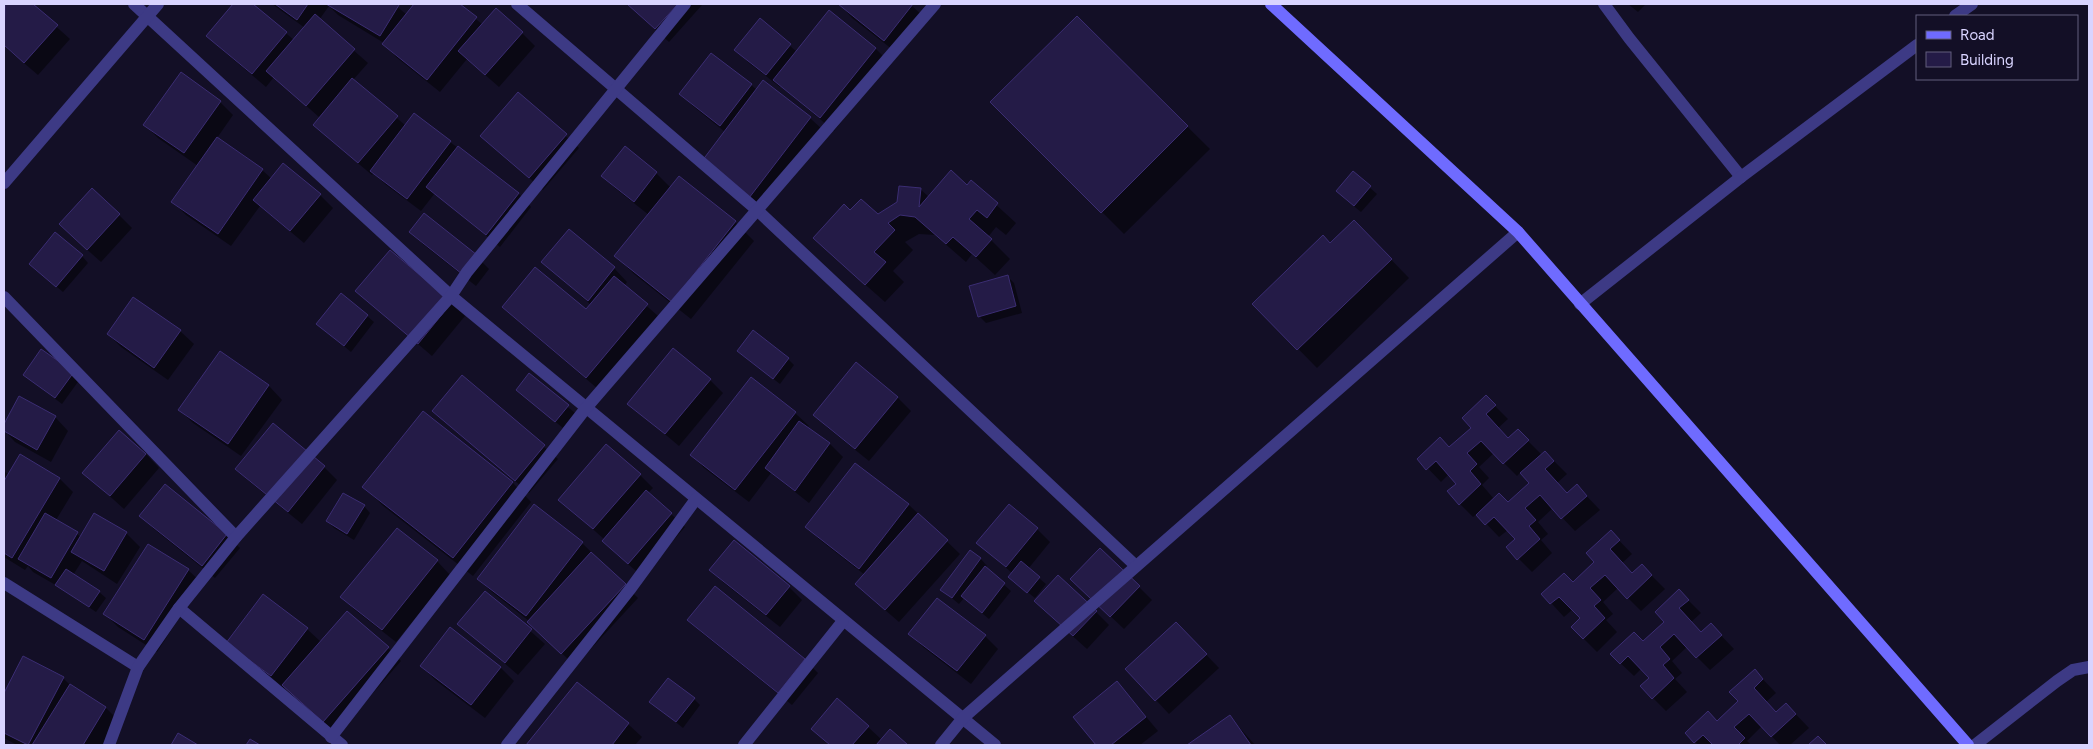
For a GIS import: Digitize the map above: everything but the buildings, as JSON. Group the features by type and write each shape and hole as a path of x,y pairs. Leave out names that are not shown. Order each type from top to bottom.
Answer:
{"main road":[{"path":"1271,4 1518,232 1968,745"}],"street":[{"path":"134,4 451,296 995,745"},
{"path":"4,183 158,4"},
{"path":"517,4 757,210 1136,566"},
{"path":"109,745 138,667 179,608 236,537 451,296 466,272 685,4"},
{"path":"332,737 586,408 935,4"},
{"path":"1604,4 1742,177"},
{"path":"1956,15 1972,4"},
{"path":"1580,304 1742,177 1916,46"},
{"path":"941,745 963,718 1518,232"},
{"path":"4,297 236,537"},
{"path":"507,745 631,588 696,499"},
{"path":"4,583 138,667"},
{"path":"179,608 342,745"},
{"path":"744,745 843,621"},
{"path":"1975,745 2073,670 2089,667"}]}
